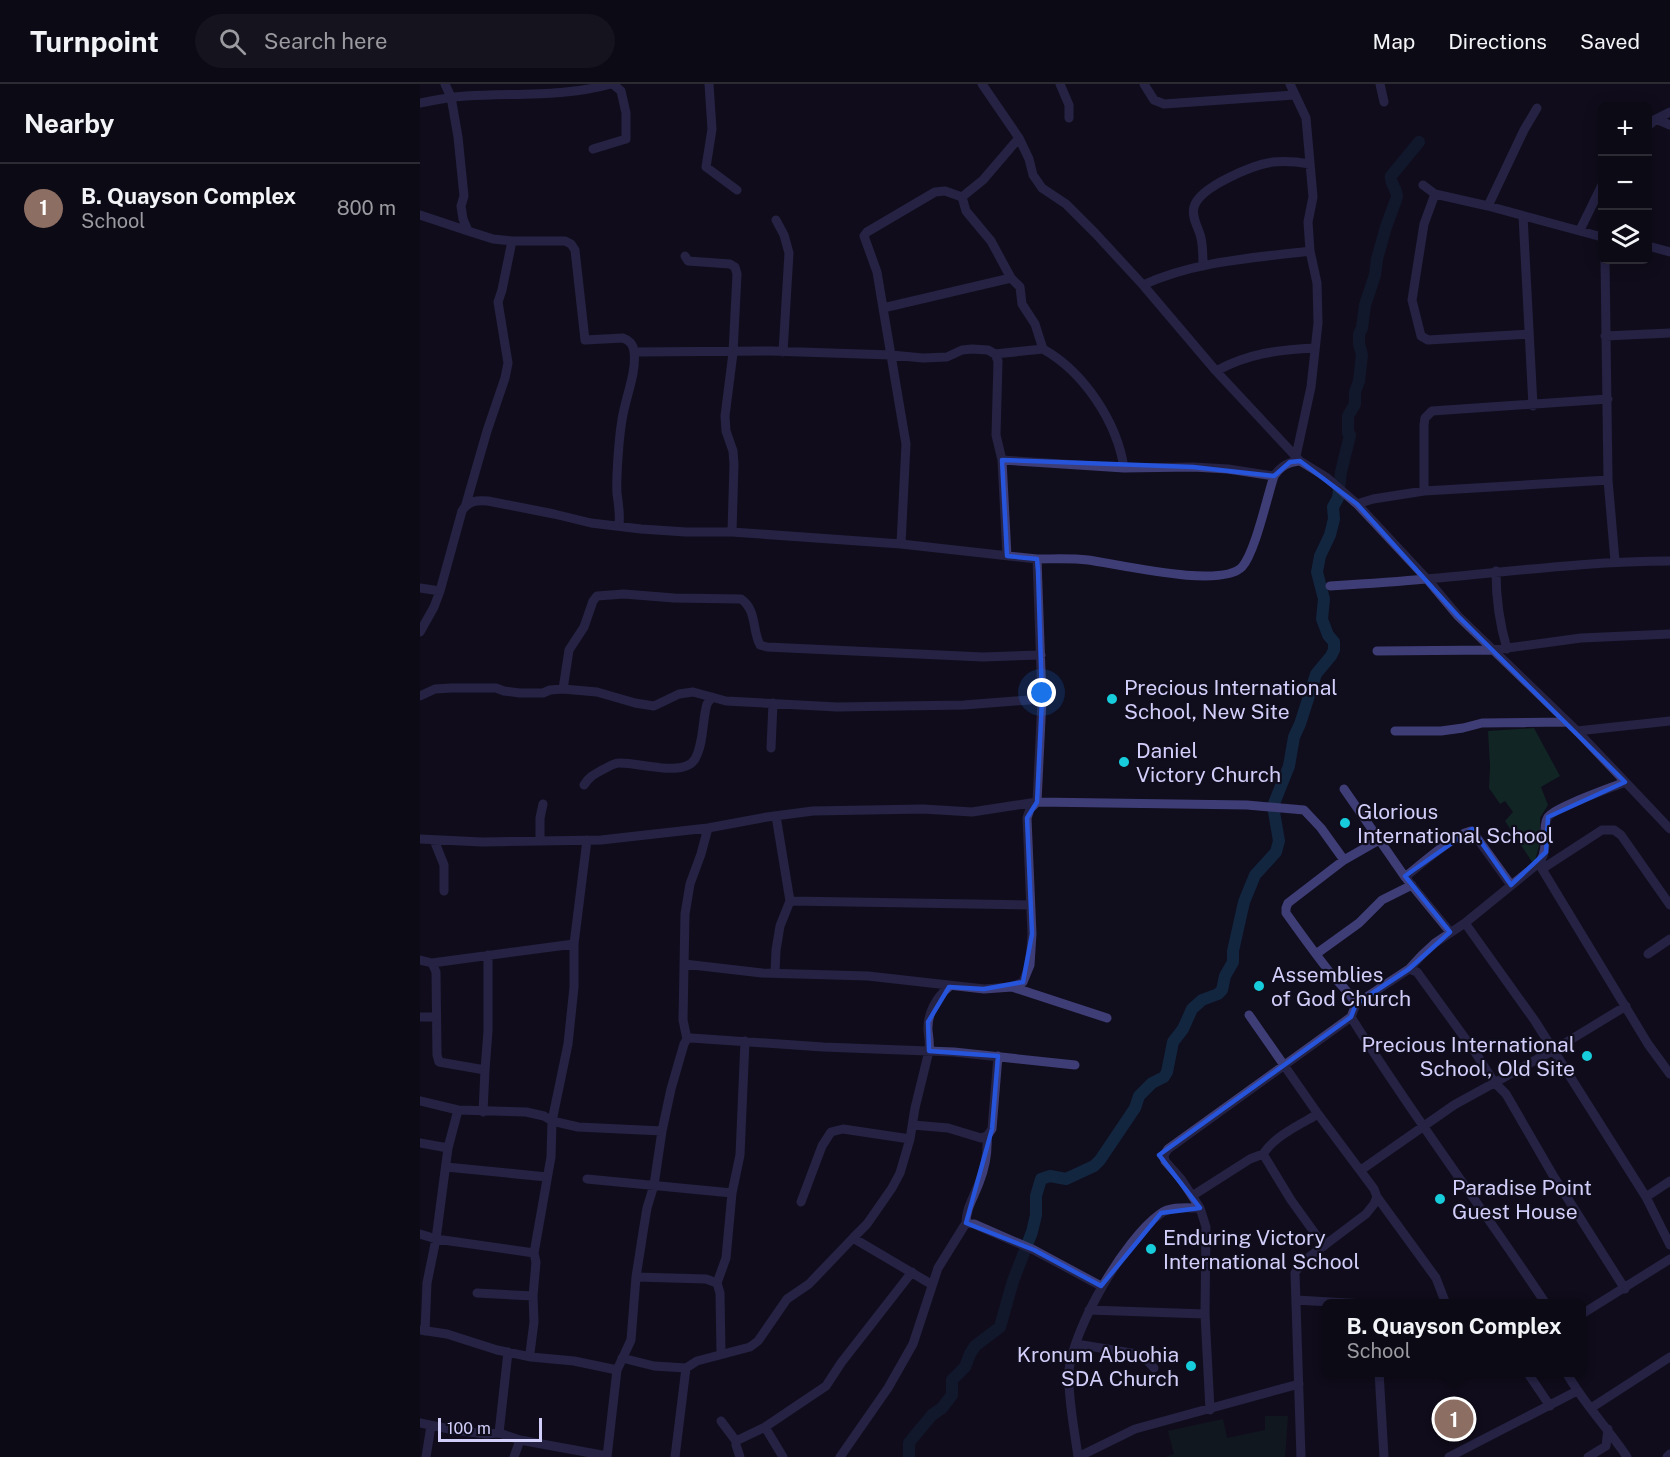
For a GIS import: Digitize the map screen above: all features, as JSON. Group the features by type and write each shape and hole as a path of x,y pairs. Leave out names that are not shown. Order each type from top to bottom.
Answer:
{"street":[{"path":"445,84 451,97 458,136 464,196 461,206 468,231"},
{"path":"420,103 451,97 566,92 612,84 621,87 626,113 626,139 592,149"},
{"path":"709,84 712,129 706,167 737,190"},
{"path":"982,84 1019,138 1029,159 1032,175 1041,188 1066,204 1143,285 1216,371 1298,458 1326,477 1357,504 1458,616 1577,731 1670,829"},
{"path":"1060,84 1069,105 1069,118"},
{"path":"1144,84 1154,100 1164,104 1294,95"},
{"path":"1290,84 1306,118 1313,197 1308,222 1310,251 1317,283 1318,324 1311,387 1298,458"},
{"path":"1380,84 1384,102"},
{"path":"1488,206 1537,108"},
{"path":"1652,122 1670,112"},
{"path":"1656,118 1670,125"},
{"path":"962,197 983,180 1019,138"},
{"path":"1203,266 1202,239 1193,215 1194,206 1199,197 1215,185 1271,162 1291,161 1310,164"},
{"path":"1423,185 1435,194 1598,236"},
{"path":"901,544 906,444 878,272 864,236 867,232 935,192 945,191 962,197"},
{"path":"1580,230 1598,193"},
{"path":"1435,194 1424,224 1413,294 1412,307 1421,336 1428,340 1529,334"},
{"path":"962,197 966,211 991,241 1011,278 1020,287 1022,304 1035,324 1043,349"},
{"path":"420,215 493,239 565,241 575,250 585,340 623,338 629,340 635,352 621,421 617,487 620,507 619,526"},
{"path":"1523,216 1533,406"},
{"path":"776,220 784,234 789,253 783,352"},
{"path":"420,632 440,591 462,511 506,378 508,363 498,302 512,241"},
{"path":"1652,247 1670,252"},
{"path":"1143,285 1162,276 1203,266 1310,251"},
{"path":"685,256 688,261 730,264 735,267 737,274 725,416 734,464 732,532"},
{"path":"1605,264 1608,480 1615,561"},
{"path":"883,308 1011,278"},
{"path":"1605,336 1670,333"},
{"path":"1216,371 1236,360 1262,353 1315,348"},
{"path":"635,352 783,352 923,358 948,357 962,350 972,349 988,350 995,354 1043,349 1057,356 1078,377 1098,403 1121,447 1124,468"},
{"path":"995,354 998,361 996,435 1002,460 1007,556"},
{"path":"1424,491 1424,425 1425,418 1432,411 1533,406 1608,399"},
{"path":"466,504 477,500 488,501 554,514 572,520 619,526 901,544 1037,559 1088,560 1142,570 1195,576 1227,574 1241,568 1251,552 1274,476 1279,469 1298,458"},
{"path":"1002,460 1124,468 1228,469 1274,476"},
{"path":"1357,504 1373,499 1424,491 1608,480"},
{"path":"684,964 776,973 868,976 949,987 984,989 1012,987 1023,982 1029,965 1032,934 1027,818 1030,809 1037,802 1042,699 1037,559"},
{"path":"1330,586 1615,561 1670,561"},
{"path":"1496,571 1499,625 1507,649"},
{"path":"420,588 440,591"},
{"path":"563,689 567,656 584,627 593,601 597,596 611,594 741,599 749,604 757,640 760,645 766,647 972,657 1041,655"},
{"path":"1377,651 1492,650 1581,638 1670,634"},
{"path":"420,696 435,689 451,688 496,688 520,693 543,693 563,689 597,692 654,706 679,694 693,692 726,701 837,707 963,705 1042,699"},
{"path":"584,785 589,777 616,763 638,763 656,768 682,767 693,762 701,738 707,704 712,697"},
{"path":"771,748 773,703"},
{"path":"1577,731 1670,721"},
{"path":"1395,730 1441,730 1482,723 1566,722"},
{"path":"1541,866 1546,852 1545,827 1548,817 1560,809 1625,782"},
{"path":"1344,789 1405,877 1450,932"},
{"path":"420,839 587,840 708,828 813,811 923,809 972,812 1037,802 1229,805 1304,810 1321,828 1344,860"},
{"path":"540,841 543,804"},
{"path":"776,816 790,901 780,926 776,950 776,973"},
{"path":"420,1423 486,1434 499,1433 520,1440 607,1456 617,1370 631,1340 636,1277 646,1208 654,1185 670,1089 687,1039 683,1020 685,914 690,884 708,828"},
{"path":"1210,1410 1205,1314 1206,1227 1200,1208 1181,1179 1165,1161 1164,1155 1168,1149 1351,1017 1356,1004 1409,969 1422,955 1450,932 1465,924 1511,885 1602,830 1614,830 1621,836 1670,905"},
{"path":"1405,877 1449,843 1467,831 1472,831 1511,885"},
{"path":"434,840 444,865 444,891"},
{"path":"531,1357 534,1322 532,1296 536,1262 534,1253 551,1157 552,1121 568,1044 574,987 574,944 587,840"},
{"path":"1356,1004 1286,913 1286,908 1288,903 1344,860 1379,840"},
{"path":"1541,866 1648,1044 1670,1074"},
{"path":"1316,954 1359,923 1382,900 1412,885"},
{"path":"790,901 1030,905"},
{"path":"1465,924 1535,1021 1646,1197 1670,1245"},
{"path":"1647,954 1670,939"},
{"path":"420,960 432,963 574,944"},
{"path":"483,1112 488,1030 488,955"},
{"path":"432,963 435,972 439,1062 485,1070"},
{"path":"1409,969 1417,972 1494,1082 1506,1094 1554,1178 1625,1289"},
{"path":"622,1358 654,1366 686,1368 697,1361 721,1353 750,1347 758,1341 787,1299 808,1284 867,1224 900,1173 910,1139 931,1042 928,1022 931,1011 949,987"},
{"path":"1012,987 1107,1018"},
{"path":"1361,1170 1454,1105 1552,1051 1626,1006"},
{"path":"1249,1015 1436,1278 1444,1299"},
{"path":"420,1017 436,1017"},
{"path":"1351,1017 1381,1066 1492,1222 1543,1299"},
{"path":"687,1039 929,1051 1075,1065"},
{"path":"721,1353 720,1293 717,1283 726,1258 732,1193 740,1155 745,1041"},
{"path":"913,1125 948,1128 981,1138 987,1136 992,1129 998,1056"},
{"path":"420,1101 458,1110 526,1112 544,1116 552,1121 593,1129 662,1131"},
{"path":"458,1110 448,1148 422,1330 447,1334 531,1357 574,1361 617,1370"},
{"path":"1192,1196 1250,1159 1263,1154 1287,1132 1318,1114"},
{"path":"801,1202 822,1146 831,1132 843,1129 910,1139"},
{"path":"840,1457 888,1388 913,1344 941,1261 966,1224 969,1205 985,1164 988,1148 987,1136"},
{"path":"420,1143 448,1148"},
{"path":"1263,1154 1291,1200 1324,1246"},
{"path":"446,1167 547,1178"},
{"path":"586,1179 732,1193"},
{"path":"1646,1197 1670,1181"},
{"path":"1300,1457 1295,1273 1301,1263 1366,1214 1377,1197"},
{"path":"1200,1208 1178,1208 1161,1213 1136,1238 1101,1286 1089,1310 1069,1370 1078,1457 1135,1429 1299,1384"},
{"path":"966,1224 974,1224 1034,1250 1101,1286"},
{"path":"420,1234 436,1239 534,1253"},
{"path":"854,1238 932,1284"},
{"path":"1586,1311 1670,1259"},
{"path":"736,1441 765,1427 826,1386 841,1363 912,1272"},
{"path":"636,1277 706,1279 717,1283"},
{"path":"477,1293 532,1296"},
{"path":"1296,1300 1322,1302"},
{"path":"1089,1310 1205,1314"},
{"path":"1076,1344 1137,1354 1145,1358 1154,1368"},
{"path":"499,1433 508,1352"},
{"path":"1591,1408 1670,1356"},
{"path":"675,1457 686,1368"},
{"path":"1379,1377 1384,1457"},
{"path":"1530,1377 1550,1406"},
{"path":"1569,1377 1627,1457"},
{"path":"1449,1457 1577,1391"},
{"path":"721,1422 736,1441 740,1457"},
{"path":"426,1457 431,1425"},
{"path":"765,1427 783,1457"},
{"path":"1588,1457 1606,1446 1608,1429"},
{"path":"514,1457 520,1440"}],"highlighted area":[{"path":"1002,460 1193,467 1274,476 1290,462 1300,461 1357,504 1458,616 1625,782 1548,817 1546,852 1511,885 1472,829 1405,876 1450,932 1409,969 1356,1004 1351,1017 1159,1155 1200,1208 1161,1213 1101,1286 1034,1250 966,1223 992,1129 998,1056 929,1051 928,1022 949,987 984,989 1023,982 1032,934 1027,818 1037,802 1042,699 1038,571 1037,559 1007,556"}],"green space":[{"path":"1534,728 1560,776 1541,787 1548,805 1540,818 1540,842 1534,865 1505,821 1513,812 1505,801 1500,804 1489,788 1488,731"},
{"path":"1265,1416 1288,1416 1285,1457 1166,1457 1174,1454 1168,1431 1223,1419 1227,1438 1265,1430"}],"waterway":[{"path":"909,1457 909,1443 952,1395 952,1380 965,1367 975,1346 1000,1327 1013,1281 1032,1232 1036,1215 1036,1196 1041,1179 1050,1176 1066,1179 1094,1166 1135,1108 1139,1096 1152,1083 1164,1077 1173,1042 1183,1029 1192,1009 1202,1000 1222,990 1225,976 1233,962 1233,951 1244,902 1255,875 1276,852 1279,841 1273,806 1289,766 1294,737 1316,674 1334,650 1334,642 1328,635 1322,619 1324,599 1317,572 1320,556 1330,535 1334,519 1333,507 1338,498 1341,472 1350,435 1348,416 1355,404 1362,355 1359,334 1377,259 1397,197 1391,176 1419,142"}],"place":[{"name":"Precious International School, New Site","path":"1112,699"},
{"name":"Daniel Victory Church","path":"1124,762"},
{"name":"Glorious International School","path":"1345,823"},
{"name":"Assemblies of God Church","path":"1259,986"},
{"name":"Precious International School, Old Site","path":"1587,1056"},
{"name":"Paradise Point Guest House","path":"1440,1199"},
{"name":"Enduring Victory International School","path":"1151,1249"},
{"name":"Kronum Abuohia SDA Church","path":"1191,1366"},
{"name":"B. Quayson Complex","path":"1454,1419"}]}
